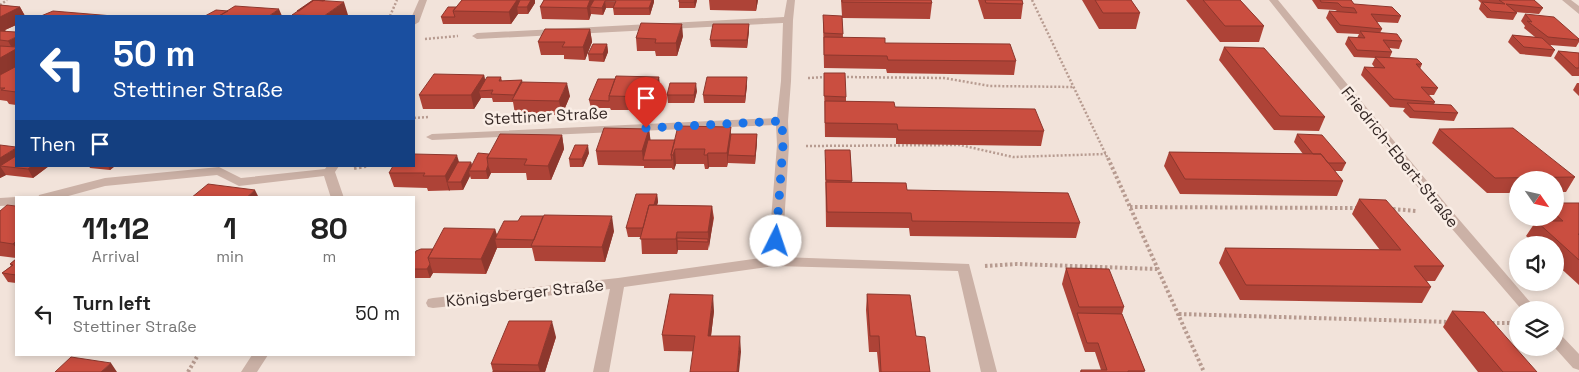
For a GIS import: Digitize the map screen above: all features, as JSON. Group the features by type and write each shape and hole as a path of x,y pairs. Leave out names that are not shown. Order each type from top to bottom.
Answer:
{"street":[{"path":"415,20 423,0"},
{"path":"775,260 783,145 782,121 786,81 788,20 791,0"},
{"name":"Friedrich-Ebert-Straße","path":"1273,0 1444,212 1522,301"},
{"path":"1566,0 1579,11"},
{"path":"476,36 788,20"},
{"name":"Stettiner Straße","path":"432,137 782,121"},
{"path":"52,196 105,182 219,171 239,182 331,169 338,196"},
{"path":"0,202 15,201"},
{"name":"Königsberger Straße","path":"433,303 618,283 775,260 964,267"},
{"path":"964,267 989,372"},
{"name":"Königsberger Straße","path":"602,372 618,283"},
{"path":"1564,347 1577,359"},
{"path":"249,372 259,356"}],"path":[{"path":"0,4 7,0"},
{"path":"390,15 397,0"},
{"path":"1032,0 1106,154 1156,269 1179,314 1204,372"},
{"path":"422,39 476,36"},
{"path":"786,81 827,77"},
{"path":"837,77 944,78 990,86 1074,86"},
{"path":"783,145 960,146 1013,156 1106,154"},
{"path":"1130,207 1361,208"},
{"path":"1389,209 1444,212"},
{"path":"964,267 1017,264 1156,269"},
{"path":"1179,314 1455,322"},
{"path":"1482,322 1509,324"},
{"path":"188,372 197,356"}],"building":[{"path":"313,0 299,11 297,11"},
{"path":"314,0 344,2 325,15 292,15"},
{"path":"462,0 517,0 509,12 453,11"},
{"path":"520,0 531,0 527,7 517,7"},
{"path":"544,0 590,0 587,8 540,7"},
{"path":"594,0 652,0 649,8 613,8 616,1 605,1 602,8 590,7"},
{"path":"679,0 695,0 694,2 679,2"},
{"path":"842,0 931,0 932,3 842,2"},
{"path":"985,0 1022,0 1023,4 986,3"},
{"path":"1095,0 1131,0 1140,13 1103,13"},
{"path":"1203,0 1240,0 1264,26 1225,26"},
{"path":"1320,0 1351,0 1354,4 1392,7 1401,16 1371,14 1382,29 1340,25 1329,11 1357,13 1354,8 1342,7 1338,3 1321,2"},
{"path":"1499,0 1534,0 1543,8 1506,4 1517,13 1491,11 1482,2 1505,4"},
{"path":"0,5 20,7 0,17"},
{"path":"235,6 279,9 270,15 221,15"},
{"path":"448,7 456,7 453,11 455,17 441,17"},
{"path":"216,10 228,11 221,15 207,15"},
{"path":"53,11 101,15 43,15"},
{"path":"1525,14 1554,17 1579,40 1548,37 1527,21 1532,22"},
{"path":"823,15 842,16 843,34 824,33"},
{"path":"641,23 682,24 676,43 655,43 656,39 636,38"},
{"path":"713,24 749,24 747,40 710,40"},
{"path":"545,29 590,29 583,47 562,47 565,42 538,42"},
{"path":"0,31 15,32 15,38 8,41 0,40"},
{"path":"1360,31 1397,34 1402,41 1383,40 1392,52 1357,50 1348,37 1365,38"},
{"path":"1512,35 1542,38 1555,50 1524,47"},
{"path":"824,37 885,38 885,43 1010,44 1016,61 888,60 887,56 824,55"},
{"path":"593,44 607,44 603,54 588,54"},
{"path":"0,46 15,47 15,50 0,58"},
{"path":"1224,47 1264,48 1325,117 1280,116"},
{"path":"1558,51 1579,53 1579,68 1576,68"},
{"path":"1375,57 1417,59 1422,64 1416,64 1438,88 1421,87 1435,102 1394,99 1364,67 1385,68"},
{"path":"15,67 15,92 1,90 5,88 0,88 0,75"},
{"path":"824,73 845,73 846,97 824,96"},
{"path":"434,74 484,75 471,95 419,95"},
{"path":"616,76 659,77 653,97 609,96"},
{"path":"487,77 501,77 499,81 522,80 514,95 491,94 493,90 479,91"},
{"path":"707,77 747,77 745,96 703,95"},
{"path":"598,79 615,79 609,101 589,100"},
{"path":"522,82 567,83 559,101 512,100"},
{"path":"670,83 696,83 694,95 667,95"},
{"path":"825,101 894,102 895,107 1035,109 1044,131 898,130 897,124 825,123"},
{"path":"1407,103 1451,105 1458,113 1414,111"},
{"path":"678,126 731,127 727,153 708,153 704,155 705,149 675,149 673,155 671,155"},
{"path":"604,128 649,129 642,151 596,151"},
{"path":"1513,128 1575,177 1564,177 1564,171 1509,171 1509,178 1495,178 1439,129"},
{"path":"500,134 562,135 548,166 524,165 527,159 487,158"},
{"path":"731,134 757,134 755,156 728,155"},
{"path":"1297,134 1322,135 1346,163 1328,163 1321,154 1313,154"},
{"path":"648,140 675,140 671,155 672,160 643,160"},
{"path":"0,145 15,147 15,149 0,158"},
{"path":"575,145 588,145 582,159 569,159"},
{"path":"825,150 850,150 852,181 826,180"},
{"path":"1169,152 1321,154 1343,181 1185,179"},
{"path":"478,153 489,154 486,171 469,171"},
{"path":"415,154 457,155 445,176 423,176 425,173 389,173 392,167 415,167"},
{"path":"15,157 15,167 31,167 28,169 0,166"},
{"path":"458,162 471,162 461,182 447,182"},
{"path":"826,182 906,183 907,190 1068,193 1080,223 912,221 911,213 827,212"},
{"path":"208,184 255,190 248,196 193,196"},
{"path":"636,194 657,194 654,205 649,205 643,228 626,228"},
{"path":"1359,199 1386,200 1444,266 1414,266 1431,287 1246,285 1225,248 1401,250"},
{"path":"1564,203 1579,203 1579,260 1564,246 1564,236 1553,236 1542,226 1564,226"},
{"path":"7,205 15,206 15,242 13,244 0,242 0,211"},
{"path":"649,205 712,206 708,232 677,232 676,239 640,239"},
{"path":"544,215 612,216 602,247 531,246"},
{"path":"521,216 543,216 534,240 495,239 504,221 518,221"},
{"path":"444,228 495,229 481,259 428,258"},
{"path":"677,238 708,239 708,242 677,241"},
{"path":"433,249 428,258 430,264 427,269 415,269 416,251"},
{"path":"15,260 15,275 2,273 13,265 10,264"},
{"path":"1066,268 1109,269 1124,307 1079,307"},
{"path":"670,294 713,295 708,336 740,336 737,372 690,372 695,336 662,335"},
{"path":"867,294 910,295 916,336 925,337 930,372 881,372 879,336 870,336"},
{"path":"1452,311 1484,312 1509,340 1509,356 1523,356 1537,372 1503,372"},
{"path":"1077,313 1122,314 1145,371 1081,372 1081,370 1107,370 1098,343 1087,343"},
{"path":"509,321 552,321 538,365 491,364"},
{"path":"71,357 111,363 101,372 55,372"},
{"path":"493,371 540,372 493,372"}],"route":[{"path":"646,128 782,121 783,145 776,241"}]}
